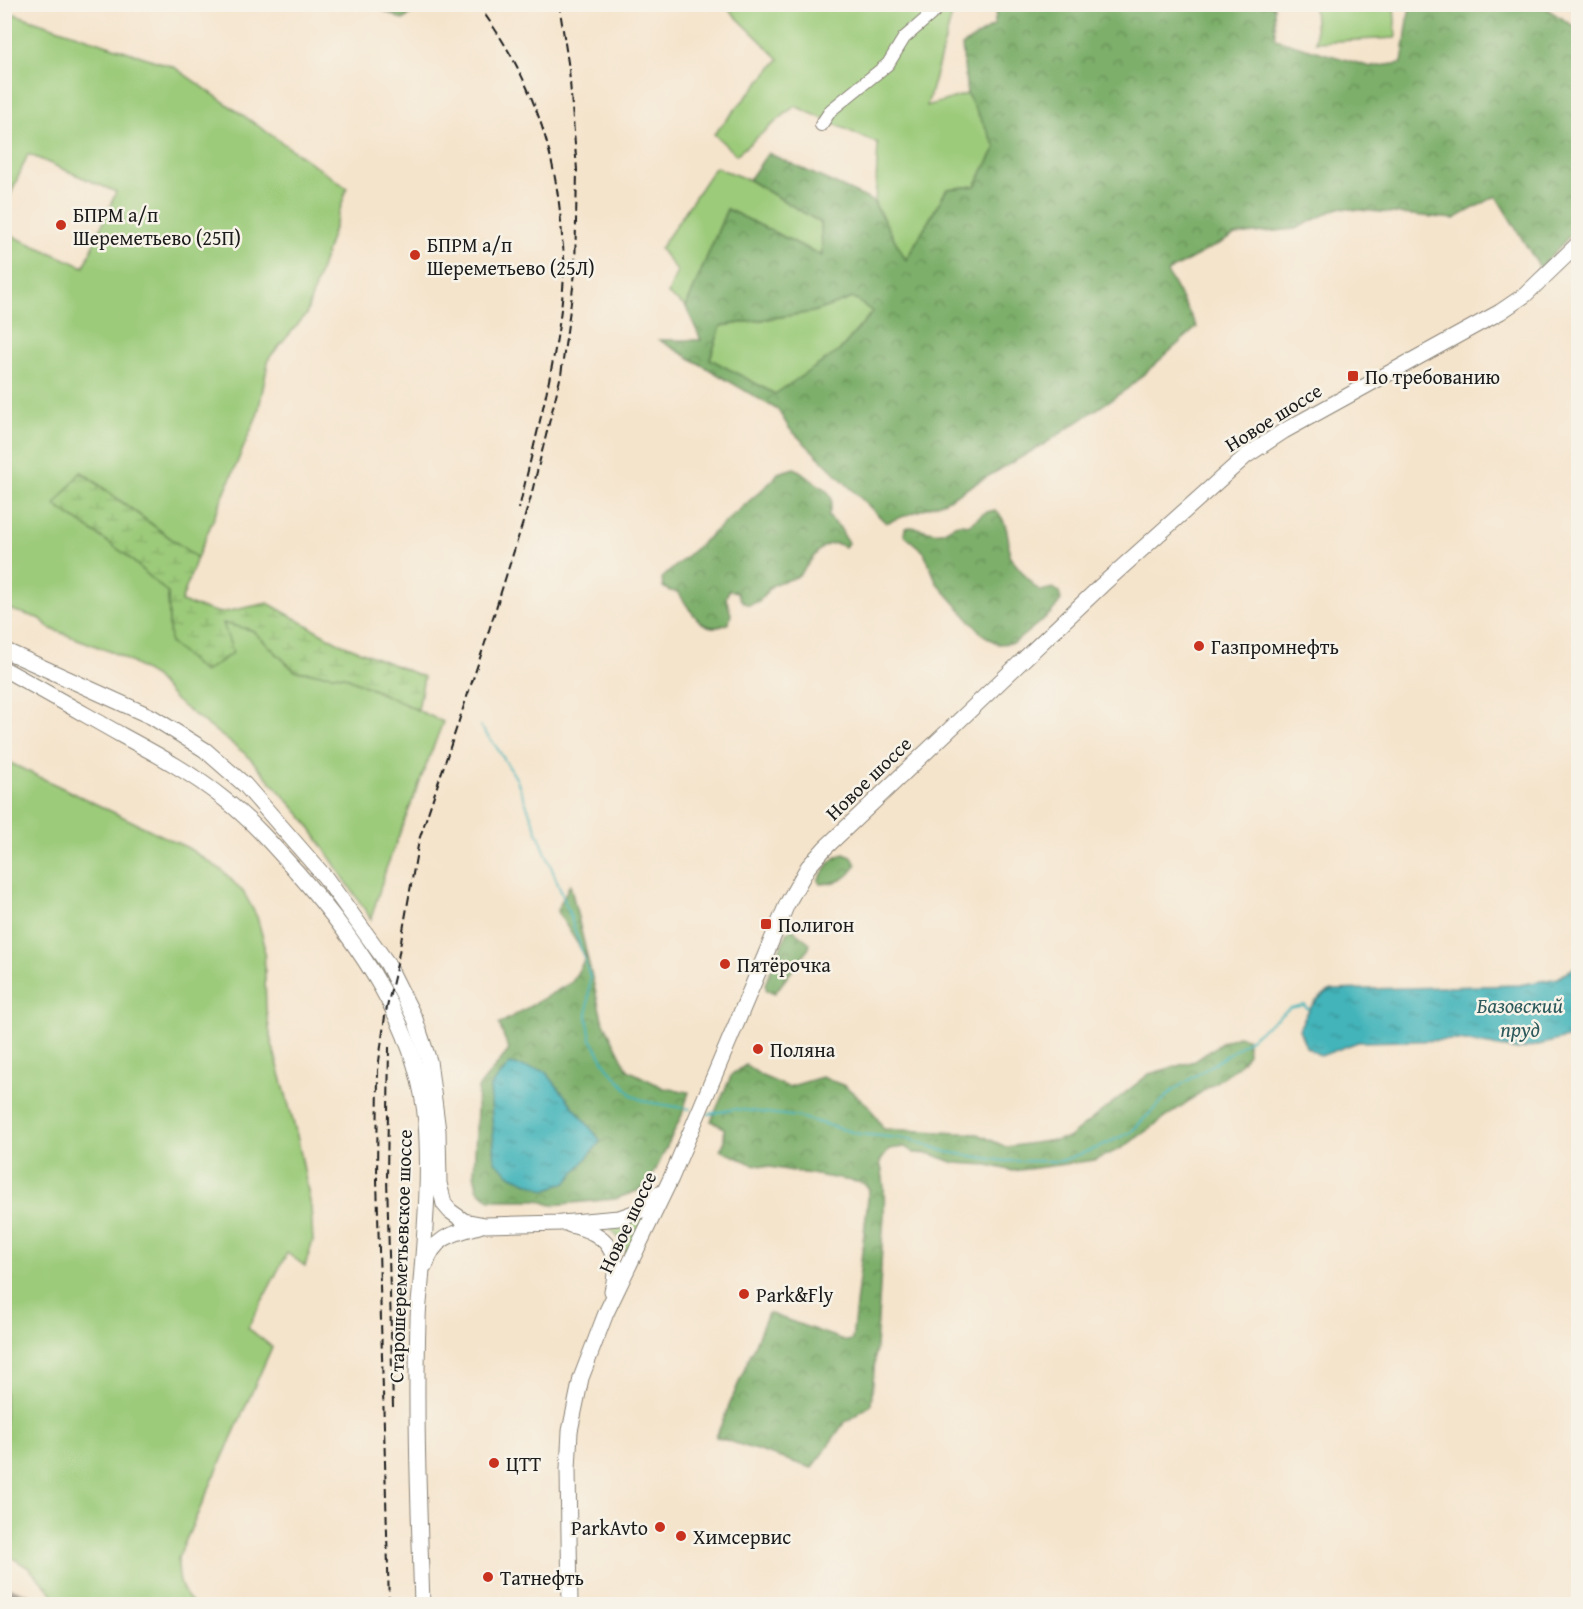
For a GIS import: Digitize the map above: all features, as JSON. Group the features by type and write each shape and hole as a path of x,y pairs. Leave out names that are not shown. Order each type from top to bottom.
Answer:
{"main road":[{"name":"Новое шоссе","path":"570,1605 568,1469 570,1431 581,1378 606,1313 670,1178 787,904 808,867 825,848 1102,585 1245,456 1284,430 1500,312 1532,289 1578,244"},
{"name":"Старошереметьевское шоссе","path":"4,650 152,717 205,750 245,785 325,877 387,963 415,1019 429,1061 435,1103 439,1183 444,1204 464,1221 485,1225"},
{"name":"Старошереметьевское шоссе","path":"4,669 171,762 200,780 246,817 272,843 325,906 382,987 411,1053 426,1122 427,1188 418,1308 416,1376 422,1605"},
{"path":"421,1284 431,1250 438,1242 458,1232 485,1225 561,1223 629,1216 653,1202 670,1178"},
{"path":"561,1223 578,1227 602,1238 615,1256 616,1269 606,1313"}],"street":[{"path":"821,125 831,110 888,64 904,38 943,4"},
{"path":"1574,4 1578,7"}],"green space":[{"path":"955,4 927,106 967,94 996,147 975,186 947,189 906,260 875,204 878,144 795,106 736,155 714,134 779,59 724,5"},
{"path":"373,5 411,5 414,11 403,20"},
{"path":"998,5 1274,5 1275,39 1371,67 1402,63 1410,5 1541,5 1578,29 1578,227 1540,268 1496,196 1454,219 1338,208 1295,229 1235,235 1167,272 1197,327 1127,389 1046,443 945,501 886,523 789,428 778,410 659,340 701,340 686,307 727,209 822,256 821,223 749,180 768,153 873,201 906,260 947,189 975,186 996,147 967,94 962,46 994,25","holes":["853,298 873,312 839,351 775,394 710,359 721,326 813,312"]},
{"path":"1314,5 1394,5 1396,38 1316,42"},
{"path":"5,11 174,67 347,188 306,315 269,358 258,413 197,558 82,472 55,505 125,554 168,593 170,643 232,653 222,623 252,630 295,671 344,676 443,722 386,869 371,919 305,820 248,756 176,701 155,677 119,655 49,628 41,619 5,608 5,233 84,267 116,192 28,154 5,208"},
{"path":"715,167 749,180 821,223 823,256 727,209 686,307 668,294 677,271 660,249"},
{"path":"853,298 873,311 839,351 775,394 710,359 721,326 813,312"},
{"path":"794,468 829,493 832,502 828,516 840,528 848,543 845,547 830,544 824,547 818,551 799,575 773,585 760,600 753,604 748,605 741,600 737,592 729,590 726,598 731,614 729,623 720,627 704,624 692,613 678,592 663,587 662,578 773,480 778,473"},
{"path":"81,472 197,558 181,602 220,613 268,603 337,642 424,677 418,710 344,676 295,671 252,630 223,623 233,653 204,672 170,643 168,593 125,554 55,505"},
{"path":"995,510 1005,524 1009,556 1034,586 1041,591 1053,588 1059,592 1061,600 1051,613 1014,643 998,644 982,634 937,583 924,552 904,535 905,528 910,527 936,533 956,525 966,525"},
{"path":"4,760 188,848 222,870 244,893 257,917 264,942 266,1009 271,1040 298,1139 311,1207 313,1241 305,1266 287,1253 248,1328 272,1347 178,1558 180,1583 185,1594 194,1604 76,1604 54,1595 29,1568 5,1553"},
{"path":"844,854 852,857 856,865 853,870 841,880 820,884 818,880 829,864"},
{"path":"570,884 602,1019 628,1070 664,1088 689,1092 682,1115 649,1184 637,1191 615,1199 551,1205 538,1200 490,1200 477,1189 474,1173 478,1088 509,1050 499,1024 572,982 586,957 557,911"},
{"path":"792,929 810,943 809,948 775,993 767,991 765,984 787,932"},
{"path":"1238,1036 1247,1038 1248,1054 1237,1067 1122,1148 1095,1160 1013,1171 988,1165 955,1163 931,1154 914,1153 905,1147 889,1149 880,1162 884,1182 884,1213 871,1405 844,1423 812,1468 716,1437 768,1313 846,1341 852,1340 869,1189 863,1183 752,1164 720,1150 724,1143 724,1128 711,1121 732,1074 746,1065 762,1076 788,1087 822,1077 845,1086 869,1106 884,1129 978,1134 1006,1147 1068,1138 1149,1074 1195,1061 1223,1042"},
{"path":"648,1214 626,1256 622,1242 605,1225"}],"water":[{"name":"Базовский пруд","path":"1578,965 1578,1035 1518,1050 1459,1040 1358,1042 1321,1056 1306,1047 1299,1029 1311,1006 1331,990 1519,985 1558,978"},
{"path":"510,1064 545,1071 601,1141 567,1182 545,1190 512,1176 495,1162 490,1087"}],"waterway":[{"path":"480,726 516,778 569,912 590,977 587,1016 591,1039 607,1067 633,1096 647,1102 690,1109"},
{"path":"708,1114 735,1109 799,1117 859,1134 910,1139 947,1152 1004,1161 1061,1161 1131,1132 1172,1091 1238,1048 1290,1008 1304,1005 1308,1009"}],"taxiway":[{"path":"7,1597 25,1604"}],"railway":[{"path":"477,4 512,57 538,114 554,173 564,254 562,301 553,361 519,509"},
{"path":"389,1604 377,1179 378,1069 385,1016 397,964 419,840 530,500 561,375 575,273 577,170 569,69 559,4"},
{"path":"389,1047 387,1178 393,1407"}],"place":[{"name":"БПРМ а/п Шереметьево (25П)","path":"61,225"},
{"name":"БПРМ а/п Шереметьево (25Л)","path":"415,255"},
{"name":"По требованию","path":"1353,376"},
{"name":"Газпромнефть","path":"1199,646"},
{"name":"Полигон","path":"766,924"},
{"name":"Пятёрочка","path":"725,964"},
{"name":"Поляна","path":"758,1049"},
{"name":"Park&Fly","path":"744,1294"},
{"name":"ЦТТ","path":"494,1463"},
{"name":"ParkAvto","path":"660,1527"},
{"name":"Химсервис","path":"681,1536"},
{"name":"Татнефть","path":"488,1577"}]}
